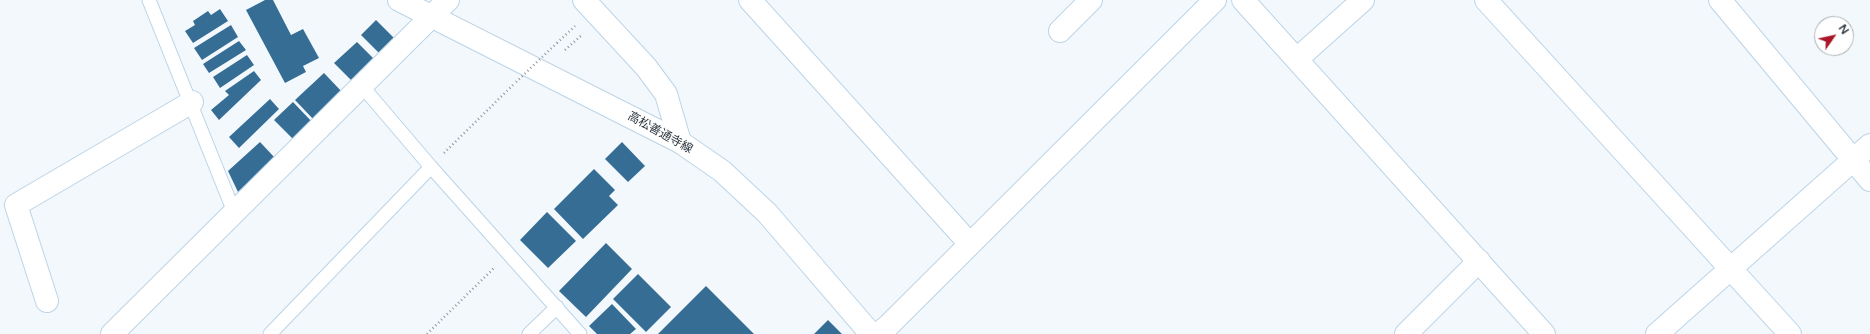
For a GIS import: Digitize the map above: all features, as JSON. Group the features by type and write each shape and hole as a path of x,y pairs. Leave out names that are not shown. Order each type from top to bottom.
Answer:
{"street":[{"name":"高松善通寺線","path":"399,0 680,142 722,171 767,213 871,334"},
{"path":"112,334 448,0"},
{"path":"584,0 646,67 666,94 680,142"},
{"path":"750,0 970,244"},
{"path":"1060,31 1091,0"},
{"path":"878,334 889,325 1215,0"},
{"path":"1243,0 1544,334"},
{"path":"1296,59 1363,0"},
{"path":"1486,0 1790,334"},
{"path":"1720,0 1870,180"},
{"path":"47,301 16,205 192,102"},
{"path":"1657,334 1870,145"},
{"path":"1406,334 1479,261"}],"lane":[{"path":"149,0 192,102 234,212"},
{"path":"362,86 431,167 580,334"},
{"path":"270,334 431,167"},
{"path":"529,334 557,307"}],"path":[{"path":"431,167 484,112 574,27"},
{"path":"566,50 582,35"},
{"path":"427,334 509,254"}],"building":[{"path":"265,0 273,0 291,35 303,29 319,58 303,66 306,72 285,83 246,10"},
{"path":"220,9 228,21 193,43 185,31 195,25 193,21 208,11 211,15"},
{"path":"376,20 394,38 379,53 361,35"},
{"path":"231,25 238,37 202,60 194,48"},
{"path":"239,41 246,50 209,73 203,64"},
{"path":"357,42 374,59 352,81 334,63"},
{"path":"247,55 254,65 220,88 213,77"},
{"path":"254,71 261,80 219,120 211,110 229,95 225,91"},
{"path":"324,73 343,93 314,120 295,100"},
{"path":"270,99 279,109 239,148 229,137"},
{"path":"293,102 314,124 295,141 274,120"},
{"path":"260,142 275,158 238,192 228,171"},
{"path":"622,142 645,166 628,182 605,159"},
{"path":"594,169 615,190 609,196 618,205 583,239 554,209"},
{"path":"547,212 576,241 548,268 520,240"},
{"path":"606,243 632,269 586,317 559,291"},
{"path":"638,274 671,307 646,332 613,299"},
{"path":"706,286 754,334 658,334"},
{"path":"612,304 636,329 630,334 597,334 589,326"},
{"path":"828,320 842,334 814,334"}]}
